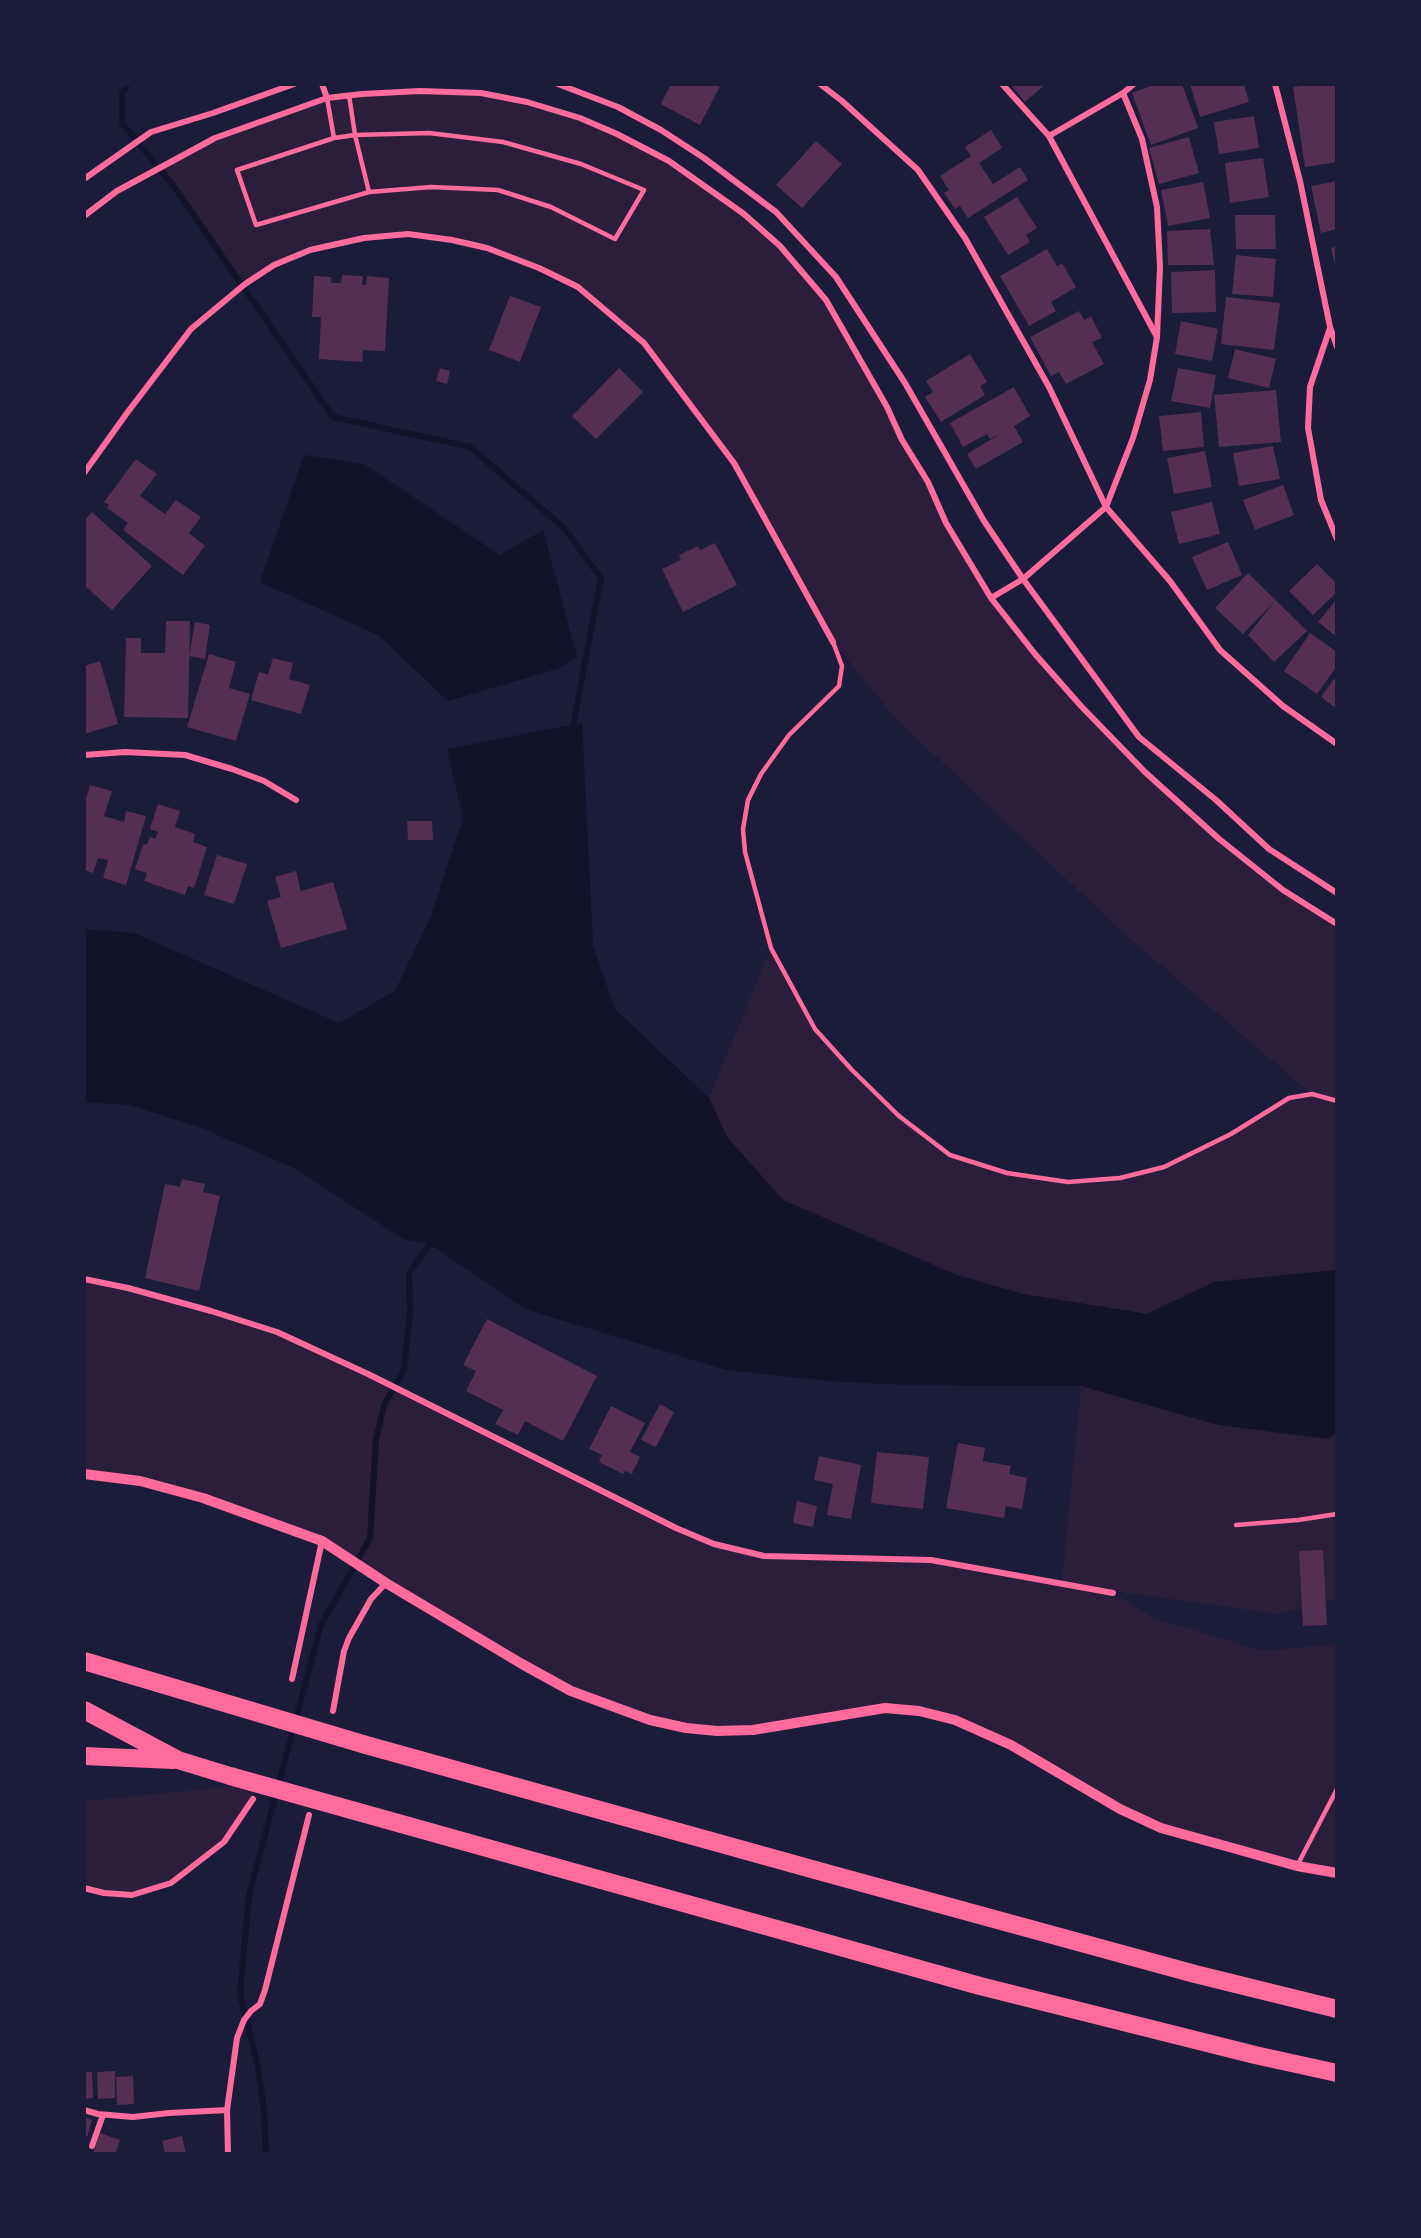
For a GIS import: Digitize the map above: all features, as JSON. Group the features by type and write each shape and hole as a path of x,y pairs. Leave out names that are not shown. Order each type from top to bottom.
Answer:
{"highway":[{"path":"84,1661 366,1745 1195,1974 1337,2009"},
{"path":"84,1710 178,1760 230,1776 980,1986 1255,2055 1337,2073"},
{"path":"84,1756 178,1760"}],"street":[{"path":"84,179 151,132 294,84"},
{"path":"322,84 327,99"},
{"path":"558,84 618,107 661,130 704,158 776,212 836,277 905,384 984,521 1023,579 1139,737 1216,800 1269,849 1337,893"},
{"path":"820,84 843,101 918,170 965,238 1049,387 1106,507 1170,580 1220,650 1283,706 1337,744"},
{"path":"1002,84 1049,136 1157,337"},
{"path":"1049,136 1123,93 1134,84"},
{"path":"1275,84 1300,180 1330,327 1337,347"},
{"path":"84,215 117,191 215,138 327,99 349,95 420,91 481,93 527,102 580,118 669,161 746,216 780,246 826,300 887,407 902,440 928,482 946,523 991,598 1042,663 1145,772 1236,853 1283,890 1337,924"},
{"path":"991,598 1023,579 1106,507 1133,438 1150,380 1157,337 1160,267 1157,207 1142,139 1123,93"},
{"path":"84,473 191,329 245,284 274,266 310,250 364,238 408,234 452,240 487,248 539,268 578,287 644,343 734,463 833,642"},
{"path":"1330,327 1310,387 1308,428 1321,500 1337,539"},
{"path":"84,755 125,753 185,755 264,781 296,800"},
{"path":"84,1279 128,1288 277,1332 368,1374 676,1528 714,1544 764,1556 931,1560 1113,1593"},
{"path":"84,1474 140,1481 202,1498 326,1543 386,1583 571,1691 650,1720 686,1728 717,1731 753,1730 885,1708 919,1711 955,1720 1011,1745 1120,1809 1161,1828 1297,1866 1337,1873"},
{"path":"292,1679 326,1543"},
{"path":"333,1711 344,1651 349,1638 371,1599 386,1583"},
{"path":"84,1888 104,1893 132,1895 171,1883 224,1842 253,1798"},
{"path":"228,2154 227,2110 237,2038 250,2011 261,2004 309,1815"},
{"path":"84,2110 103,2115 134,2117 227,2110"},
{"path":"92,2146 103,2115"}],"lane":[{"path":"349,95 369,192"},
{"path":"327,99 334,138"},
{"path":"429,133 503,142 581,164 644,190 615,239 552,207 498,190 431,187 369,192 256,225 237,170 334,138 356,135 429,133"},
{"path":"833,642 842,666 839,686 789,735 761,774 748,800 743,829 745,852 771,948 815,1029 852,1070 899,1116 950,1155 1007,1173 1068,1182 1120,1178 1164,1167 1230,1134 1289,1098 1312,1094 1337,1101"},
{"path":"1236,1525 1337,1514"},
{"path":"1297,1866 1337,1789"}],"shaded area":[{"path":"481,93 580,118 669,161 746,216 780,246 826,300 928,482 946,523 991,598 1073,697 1138,765 1218,838 1283,890 1337,924 1337,1270 1214,1282 1147,1314 1023,1294 956,1274 783,1200 727,1137 709,1098 771,948 815,1029 898,1115 950,1155 1007,1173 1068,1182 1164,1167 1230,1134 1289,1098 1311,1094 1128,937 895,718 833,642 734,463 644,343 578,287 487,248 408,234 364,238 310,250 274,266 242,287 160,170 215,138 327,98 349,95"},
{"path":"304,455 364,464 500,555 543,530 577,657 560,668 448,701 378,635 260,582"},
{"path":"582,723 593,946 615,1009 709,1098 727,1137 783,1200 956,1275 1023,1294 1147,1314 1214,1282 1337,1270 1337,1432 1329,1439 1219,1425 1081,1386 905,1385 829,1381 726,1370 525,1309 430,1244 403,1239 294,1168 199,1127 130,1105 84,1102 84,929 134,933 339,1023 395,991 431,916 463,818 447,749"},
{"path":"84,1279 128,1288 277,1332 714,1544 764,1556 931,1560 1062,1583 1081,1386 1219,1425 1329,1439 1337,1432 1337,1599 1279,1614 1090,1588 1113,1593 1153,1618 1264,1651 1337,1644 1337,1873 1156,1825 955,1720 885,1708 753,1730 686,1728 571,1691 330,1545 138,1481 84,1474"},
{"path":"258,1784 246,1811 224,1842 164,1885 132,1895 84,1889 84,1801"}],"building":[{"path":"671,84 721,84 700,125 661,104"},
{"path":"1010,84 1046,84 1025,102"},
{"path":"1157,84 1182,84 1198,128 1151,145 1132,93"},
{"path":"1190,84 1244,84 1249,102 1200,117"},
{"path":"1337,84 1337,162 1305,167 1293,87"},
{"path":"1254,116 1259,148 1219,154 1214,122"},
{"path":"991,130 1002,148 979,163 993,184 1020,167 1028,180 968,218 960,206 955,209 944,193 949,190 940,176 971,156 965,147"},
{"path":"1189,137 1199,173 1159,184 1149,148"},
{"path":"816,141 842,164 802,208 776,185"},
{"path":"1263,158 1269,197 1230,203 1225,163"},
{"path":"1337,181 1337,229 1321,233 1311,186"},
{"path":"1203,182 1210,218 1168,226 1161,190"},
{"path":"1017,197 1037,228 1026,235 1030,242 1008,255 984,217"},
{"path":"1235,215 1275,215 1276,249 1236,249"},
{"path":"1210,229 1214,265 1168,265 1167,231"},
{"path":"1337,246 1337,269 1336,269 1331,248"},
{"path":"1047,249 1057,266 1062,263 1076,287 1051,302 1056,311 1029,326 1000,276"},
{"path":"1236,255 1276,259 1273,297 1232,294"},
{"path":"1215,270 1216,312 1172,313 1171,272"},
{"path":"342,275 363,276 362,285 366,285 367,276 389,278 385,351 363,350 362,362 319,359 321,317 312,317 314,276 331,277 331,283 341,283"},
{"path":"510,296 541,307 520,362 489,350"},
{"path":"1226,297 1280,303 1274,350 1221,344"},
{"path":"1079,311 1084,320 1091,316 1102,338 1092,342 1104,364 1066,384 1059,372 1051,376 1030,337"},
{"path":"1181,321 1218,329 1212,361 1175,354"},
{"path":"1235,349 1276,359 1269,388 1228,378"},
{"path":"970,354 987,382 980,386 985,395 941,422 925,397 933,392 926,381"},
{"path":"440,368 450,371 447,384 436,381"},
{"path":"619,368 643,392 596,439 572,416"},
{"path":"1178,368 1216,375 1210,408 1171,401"},
{"path":"1014,387 1030,416 1014,426 1023,442 976,469 967,454 1002,433 990,439 987,434 963,447 950,423"},
{"path":"1276,390 1281,442 1219,447 1214,395"},
{"path":"1201,412 1204,447 1163,451 1159,416"},
{"path":"1273,446 1280,479 1239,486 1233,453"},
{"path":"1205,451 1212,487 1174,494 1167,458"},
{"path":"136,459 157,474 140,496 165,514 176,500 201,517 189,533 205,546 183,575 123,530 128,523 107,508 109,505 104,502"},
{"path":"1283,485 1294,515 1255,530 1243,500"},
{"path":"1212,502 1220,534 1179,544 1171,512"},
{"path":"92,512 152,566 112,610 84,585 84,521"},
{"path":"1228,542 1242,575 1207,590 1192,557"},
{"path":"715,543 737,585 683,612 662,569 681,560 679,555 698,546 700,550"},
{"path":"1317,564 1337,584 1337,592 1313,615 1289,591"},
{"path":"1248,573 1307,631 1274,662 1248,635 1274,602 1243,634 1215,608"},
{"path":"1337,599 1337,637 1318,622"},
{"path":"166,621 190,621 188,718 124,717 126,638 141,638 141,653 165,653"},
{"path":"195,622 210,625 205,659 189,656"},
{"path":"1310,633 1337,652 1337,666 1317,694 1284,671"},
{"path":"209,654 236,662 229,688 250,694 236,741 187,727"},
{"path":"273,658 293,663 289,679 310,685 301,714 251,700 259,672 268,674"},
{"path":"100,661 118,724 84,734 84,666"},
{"path":"1337,675 1337,709 1321,697"},
{"path":"90,785 112,791 104,816 124,822 126,811 146,816 126,885 103,878 108,860 98,858 93,873 84,870 84,806"},
{"path":"158,804 180,811 175,827 195,834 193,842 207,847 194,888 188,886 185,895 144,881 147,873 135,869 143,844 147,845 150,837 155,839 158,832 150,829"},
{"path":"407,821 432,821 433,840 408,840"},
{"path":"217,855 247,864 234,904 204,895"},
{"path":"296,871 301,891 333,882 347,929 281,948 267,901 281,897 275,877"},
{"path":"182,1179 205,1184 203,1192 220,1196 199,1291 145,1278 165,1184 180,1187"},
{"path":"487,1319 597,1376 563,1441 525,1421 518,1435 495,1424 503,1410 466,1391 476,1371 463,1365"},
{"path":"660,1404 674,1412 656,1447 641,1440"},
{"path":"611,1406 645,1423 630,1452 640,1457 632,1474 625,1471 623,1474 599,1462 602,1455 589,1449"},
{"path":"958,1443 985,1448 983,1461 1011,1466 1009,1474 1027,1478 1022,1509 1006,1506 1004,1518 946,1508"},
{"path":"877,1452 929,1457 923,1509 871,1503"},
{"path":"819,1456 861,1465 851,1519 827,1515 833,1484 814,1480"},
{"path":"797,1501 817,1506 813,1527 793,1523"},
{"path":"1323,1550 1327,1625 1303,1626 1299,1551"},
{"path":"115,2071 115,2098 98,2099 97,2072"},
{"path":"84,2072 92,2072 93,2098 84,2099"},
{"path":"133,2076 134,2104 117,2105 116,2077"},
{"path":"84,2117 92,2120 87,2137 84,2136"},
{"path":"100,2133 120,2140 115,2154 93,2154"},
{"path":"182,2136 186,2154 165,2154 162,2141"}],"waterway":[{"path":"128,84 122,94 122,123 173,185 333,417 470,447 564,528 601,578 572,731"},
{"path":"266,2154 264,2111 258,2067 240,1993 249,1895 321,1625 370,1538 376,1440 384,1405 404,1370 410,1312 409,1273 430,1244 438,1243"}]}
